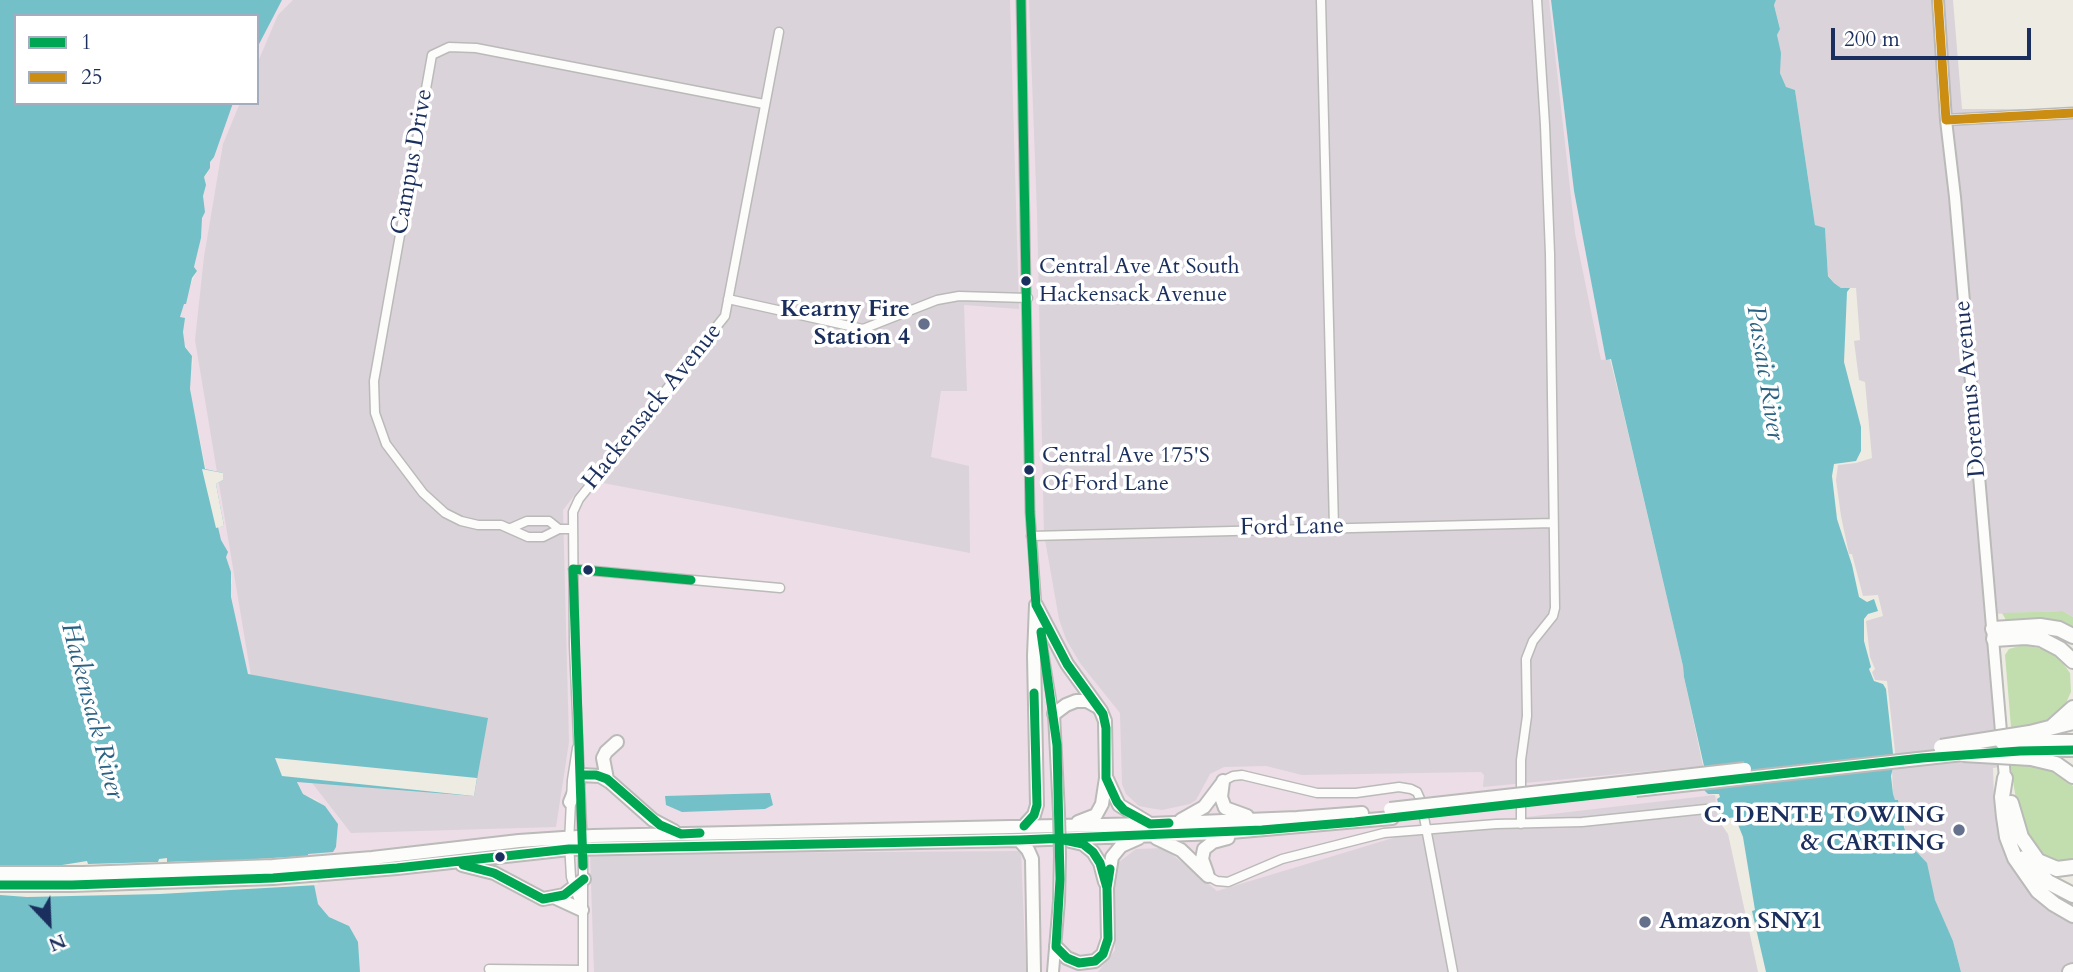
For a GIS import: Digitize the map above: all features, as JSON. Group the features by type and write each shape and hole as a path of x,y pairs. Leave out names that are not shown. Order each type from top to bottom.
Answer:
{"highway":[{"path":"1037,605 1067,664 1101,711 1105,721 1107,778 1100,811 1090,818 1068,825"},
{"path":"1024,826 1034,815 1037,805 1034,656 1037,605"},
{"path":"2044,627 2073,642"},
{"path":"1994,634 2044,627 2059,629 2073,636"},
{"path":"1994,634 2041,639 2060,649 2073,662"},
{"path":"1054,714 1076,701 1087,701 1097,706"},
{"path":"2034,743 2073,708"},
{"path":"2034,743 2073,722"},
{"path":"1391,814 1941,747 2073,741"},
{"path":"607,779 603,758 617,742"},
{"path":"2034,743 2073,776"},
{"path":"0,885 222,881 569,843 1019,840 1264,825 1963,754 2034,743 2073,750"},
{"path":"570,802 581,775 596,775 607,779 657,823 681,834"},
{"path":"1107,778 1119,805 1149,830 1181,850 1208,876"},
{"path":"2005,778 2002,797 2012,852 2029,880 2049,901 2073,915"},
{"path":"2005,778 2016,825 2031,853 2042,864 2051,868 2073,866"},
{"path":"1223,781 1221,796 1225,808 1264,825"},
{"path":"1090,972 1101,957 1108,939 1107,888 1114,853 1149,830 1175,823 1201,810 1223,781"},
{"path":"1175,823 1264,825"},
{"path":"2005,823 2018,850 2034,870 2048,882 2073,895"},
{"path":"583,843 681,834 1024,826 1068,825 1149,830"},
{"path":"1208,876 1202,859 1207,846 1264,825"},
{"path":"1049,838 1083,844 1089,849 1100,863 1107,888"},
{"path":"1019,840 1032,859 1034,972"},
{"path":"0,873 107,873 445,863 569,843"},
{"path":"445,863 480,868 543,899 556,898 579,884"},
{"path":"556,898 582,910"},
{"path":"1056,947 1064,956 1075,962 1091,962 1101,957"}],"main road":[{"name":"Doremus Avenue","path":"1938,0 1946,120 2005,778"},
{"path":"1054,714 1059,813 1054,972"}],"street":[{"path":"1021,0 1031,536 1037,605 1054,714"},
{"path":"1321,0 1335,527"},
{"path":"1521,824 1521,760 1527,716 1526,659 1533,641 1555,612 1550,254 1537,0"},
{"name":"Hackensack Avenue","path":"583,971 579,884 583,843 573,512 579,499 725,316 779,32"},
{"name":"Campus Drive","path":"573,529 559,529 543,537 528,537 511,528 461,521 445,513 434,504 386,444 375,413 374,381 432,55 449,47 476,48 764,104"},
{"path":"1946,120 2073,113"},
{"path":"728,299 863,329 937,300 959,296 1028,298"},
{"name":"Campus Drive","path":"511,528 527,521 549,521 559,529"},
{"name":"Ford Lane","path":"1031,536 1553,523"},
{"path":"573,569 780,588"},
{"name":"Hackensack Avenue","path":"578,743 570,802 569,843 570,870 579,884"},
{"path":"1223,781 1242,775 1307,792 1336,794 1408,788 1414,790 1420,798 1453,972"},
{"path":"1208,876 1217,881 1228,882 1272,863 1378,834 1582,822 1706,809"},
{"path":"489,969 583,971"}],"shaded area":[{"path":"282,0 1551,0 1574,191 1606,359 1621,403 1683,666 1703,766 1704,790 1717,797 1718,820 1728,834 1758,972 360,972 358,942 347,925 329,917 315,904 308,853 336,847 338,824 317,800 303,794 248,675 228,590 232,583 231,572 216,528 222,515 216,483 206,470 191,402 189,374 193,363 192,356 182,341 180,317 186,294 197,271 194,267 201,238 204,177 230,105 259,105 259,40"},
{"path":"293,0 1010,0 1019,309 964,305 967,391 941,391 931,457 969,466 970,553 603,483 650,425 637,415 563,510 569,742 556,827 351,833 309,779 251,676 195,340 204,257 223,144 239,105 259,105 259,59 278,15"},
{"path":"1029,0 1549,0 1575,233 1601,360 1610,359 1621,403 1683,666 1703,766 1483,787 1484,775 1481,772 1302,775 1266,766 1224,767 1210,774 1196,800 1190,804 1162,810 1149,808 1139,806 1126,794 1122,784 1120,713 1080,663 1066,639 1059,619 1044,534"},
{"path":"1776,0 1953,0 1962,109 2073,109 2073,617 2063,611 1991,614 2005,766 1993,768 1994,797 2001,841 2009,861 2027,889 2047,907 2073,922 2073,972 1961,972 1953,941 1916,851 1907,838 1898,800 1895,800 1893,795 1892,770 1897,769 1887,681 1875,680 1872,672 1875,669 1870,657 1866,621 1883,616 1878,595 1863,596 1852,554 1849,554 1836,480 1838,465 1872,458 1865,382 1859,380 1854,341 1860,340 1856,288 1841,288 1828,275 1825,229 1815,225 1795,90 1786,88 1780,73 1777,35 1780,28 1774,5"},
{"path":"1715,795 1718,820 1728,834 1758,972 1098,972 1115,950 1115,865 1136,849 1164,848 1217,891 1423,829"},
{"path":"1021,851 1026,972 594,972 590,854"}],"green space":[{"path":"2063,611 2073,617 2073,629 2064,624 2038,620 2014,622 2006,620 2002,613"},
{"path":"2023,645 2043,649 2060,659 2070,673 2071,692 2065,705 2054,717 2024,728 2011,727 2005,655 2009,649"},
{"path":"2010,763 2040,765 2062,775 2073,786 2073,860 2055,863 2042,859 2020,823"}],"water":[{"name":"Hackensack River","path":"0,0 282,0 259,44 259,14 14,14 14,105 232,105 210,168 204,177 205,212 194,267 197,271 192,278 180,317 185,318 185,347 192,356 190,389 205,469 223,473 223,480 216,484 224,526 218,527 228,552 226,557 231,572 231,597 248,674 488,718 474,796 297,782 303,794 325,806 338,824 333,852 308,854 318,904 329,917 349,926 358,942 360,972 0,972"},
{"name":"Passaic River","path":"1551,0 1776,0 1774,5 1780,29 1777,35 1781,53 1780,73 1786,87 1795,90 1815,225 1825,228 1828,276 1841,288 1850,288 1847,292 1844,362 1861,427 1861,451 1856,461 1834,464 1832,476 1837,519 1859,597 1867,602 1874,599 1878,611 1868,614 1864,619 1864,641 1874,681 1883,684 1886,689 1894,763 1891,776 1893,794 1895,800 1898,800 1910,845 1927,863 1935,900 1953,941 1961,972 1766,972 1752,911 1755,910 1743,837 1735,817 1718,820 1723,808 1718,803 1719,794 1708,794 1704,790 1704,766 1683,666 1611,359 1606,360 1574,191"},
{"path":"770,793 773,805 765,809 682,812 666,805 665,796"}],"pier":[{"path":"202,469 223,473 223,480 216,484 224,526 216,528"},
{"path":"275,758 477,778 474,796 282,776"},
{"path":"336,854 312,856 318,885 160,894 27,897 0,895 0,866 56,866 87,861 88,864 158,862 159,859 167,858 167,862 193,863"}],"transit line":[{"name":"1","path":"1021,0 1030,512 1036,605 1067,664 1103,714 1106,728 1106,778 1117,802 1124,810 1150,824 1169,823"},
{"name":"25","path":"1938,0 1946,120 2073,113"},
{"name":"1","path":"573,569 583,866"},
{"name":"1","path":"573,569 691,580"},
{"name":"1","path":"1041,632 1057,745 1060,879 1056,947"},
{"name":"1","path":"1024,826 1034,815 1037,805 1034,693"},
{"name":"1","path":"0,885 273,878 397,868 569,849 1019,840 1262,830 1355,822 1922,758 2073,750"},
{"name":"1","path":"581,775 596,775 607,779 660,825 681,834 700,833"},
{"name":"1","path":"1064,840 1083,844 1093,852 1100,863 1107,888"},
{"name":"1","path":"463,865 494,873 543,899 564,895 584,879"},
{"name":"1","path":"1056,947 1067,958 1079,963 1095,961 1103,954 1108,939 1107,888 1110,869"}],"place":[{"name":"Central Ave At South Hackensack Avenue","path":"1026,281"},
{"name":"Kearny Fire Station 4","path":"924,324"},
{"name":"Central Ave 175'S Of Ford Lane","path":"1029,470"},
{"name":"C. DENTE TOWING & CARTING","path":"1959,830"},
{"name":"Amazon SNY1","path":"1645,922"}]}
